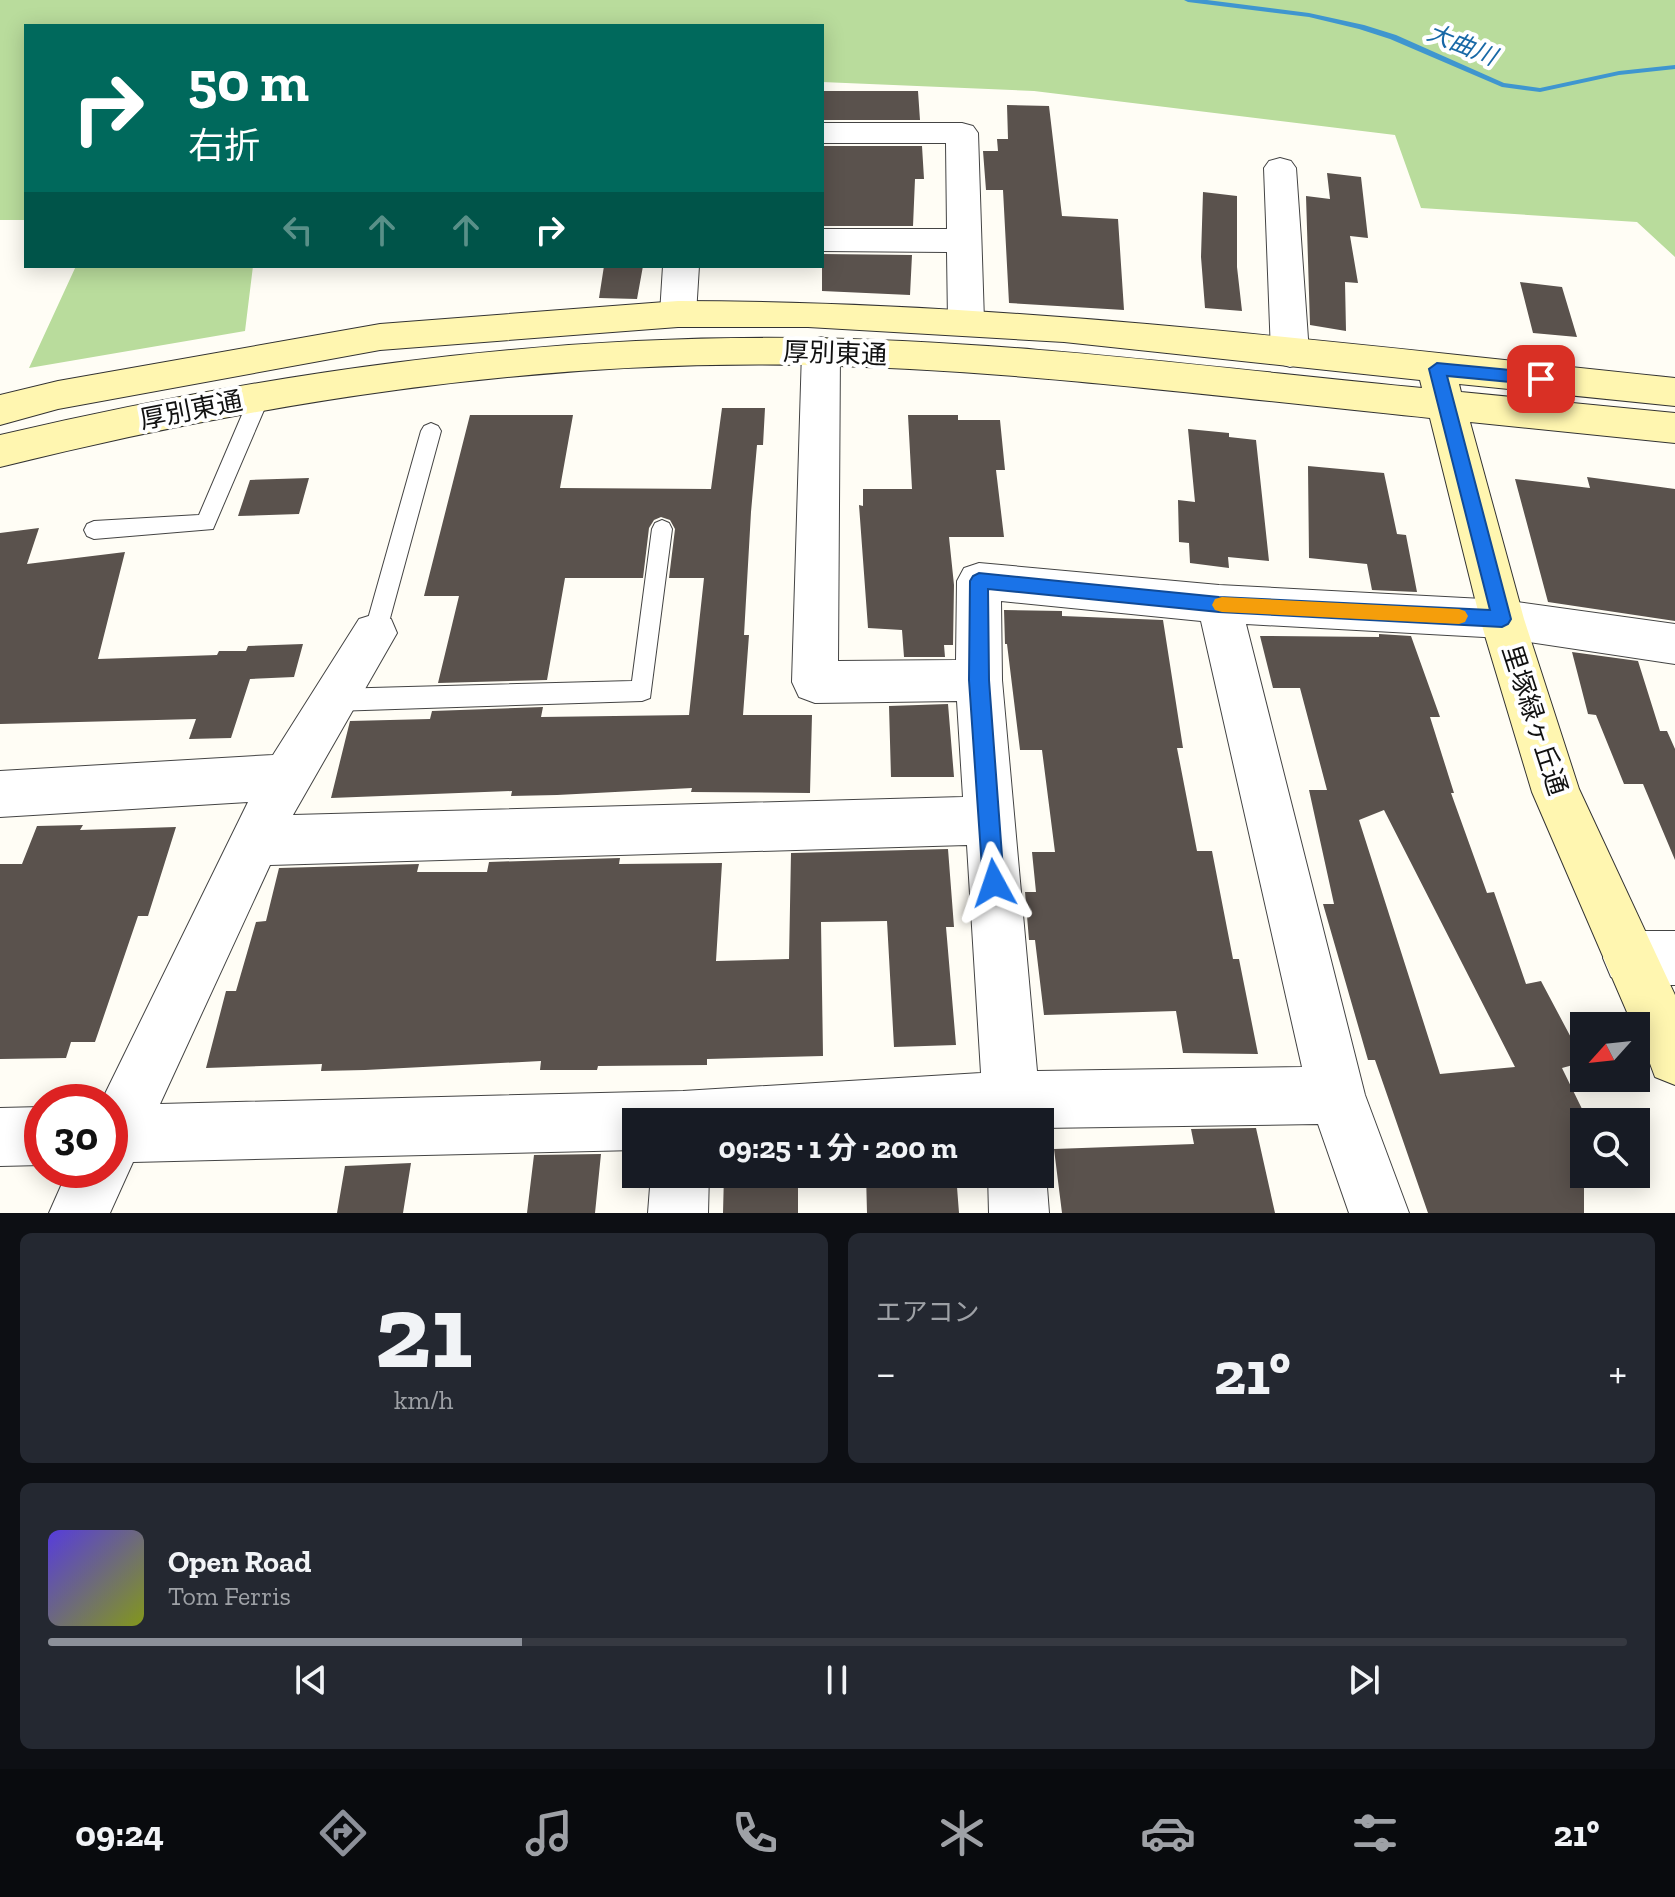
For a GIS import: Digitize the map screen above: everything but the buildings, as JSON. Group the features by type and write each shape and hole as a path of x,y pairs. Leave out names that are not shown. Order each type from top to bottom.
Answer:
{"street":[{"path":"824,133 962,133 966,321"},
{"path":"1280,168 1290,353"},
{"path":"824,240 964,241"},
{"path":"678,314 681,268"},
{"name":"厚別東通","path":"0,410 58,395 221,363 380,337 678,314 808,314 966,321 1290,353 1441,387 1675,428"},
{"path":"379,376 380,337"},
{"name":"厚別東通","path":"0,451 162,414 379,376 575,358 735,351 989,358 1441,387 1675,392"},
{"path":"821,351 815,682 979,680"},
{"name":"里塚緑ヶ丘通","path":"1441,387 1502,619 1556,792 1652,958 1675,1057"},
{"path":"1012,1108 979,680 979,581 1219,604 1502,619 1675,644"},
{"path":"1219,604 1337,1095 1379,1213"},
{"path":"128,1107 286,777 375,633"},
{"path":"0,794 286,777"},
{"path":"256,841 988,820"},
{"path":"1054,1109 1337,1095"},
{"path":"0,1137 24,1136"},
{"path":"128,1146 622,1140"},
{"path":"79,1213 90,1188"},
{"path":"678,1213 679,1188"},
{"path":"1018,1188 1019,1213"}],"lane":[{"path":"94,530 206,523 260,396"},
{"path":"375,633 431,431"},
{"path":"334,700 642,691 662,529"}],"green space":[{"path":"0,0 1675,0 1675,257 1637,222 1421,208 1395,135 1034,91 824,82 824,24 24,24 24,220 0,220"},
{"path":"75,268 253,268 245,331 29,368"}],"waterway":[{"name":"大曲川","path":"1188,0 1309,15 1361,27 1393,37 1502,85 1540,90 1619,73 1675,67"}],"slow traffic":[{"path":"1222,605 1459,616"}],"route":[{"path":"994,883 979,680 979,581 1219,604 1502,619 1437,369 1541,379"}]}
